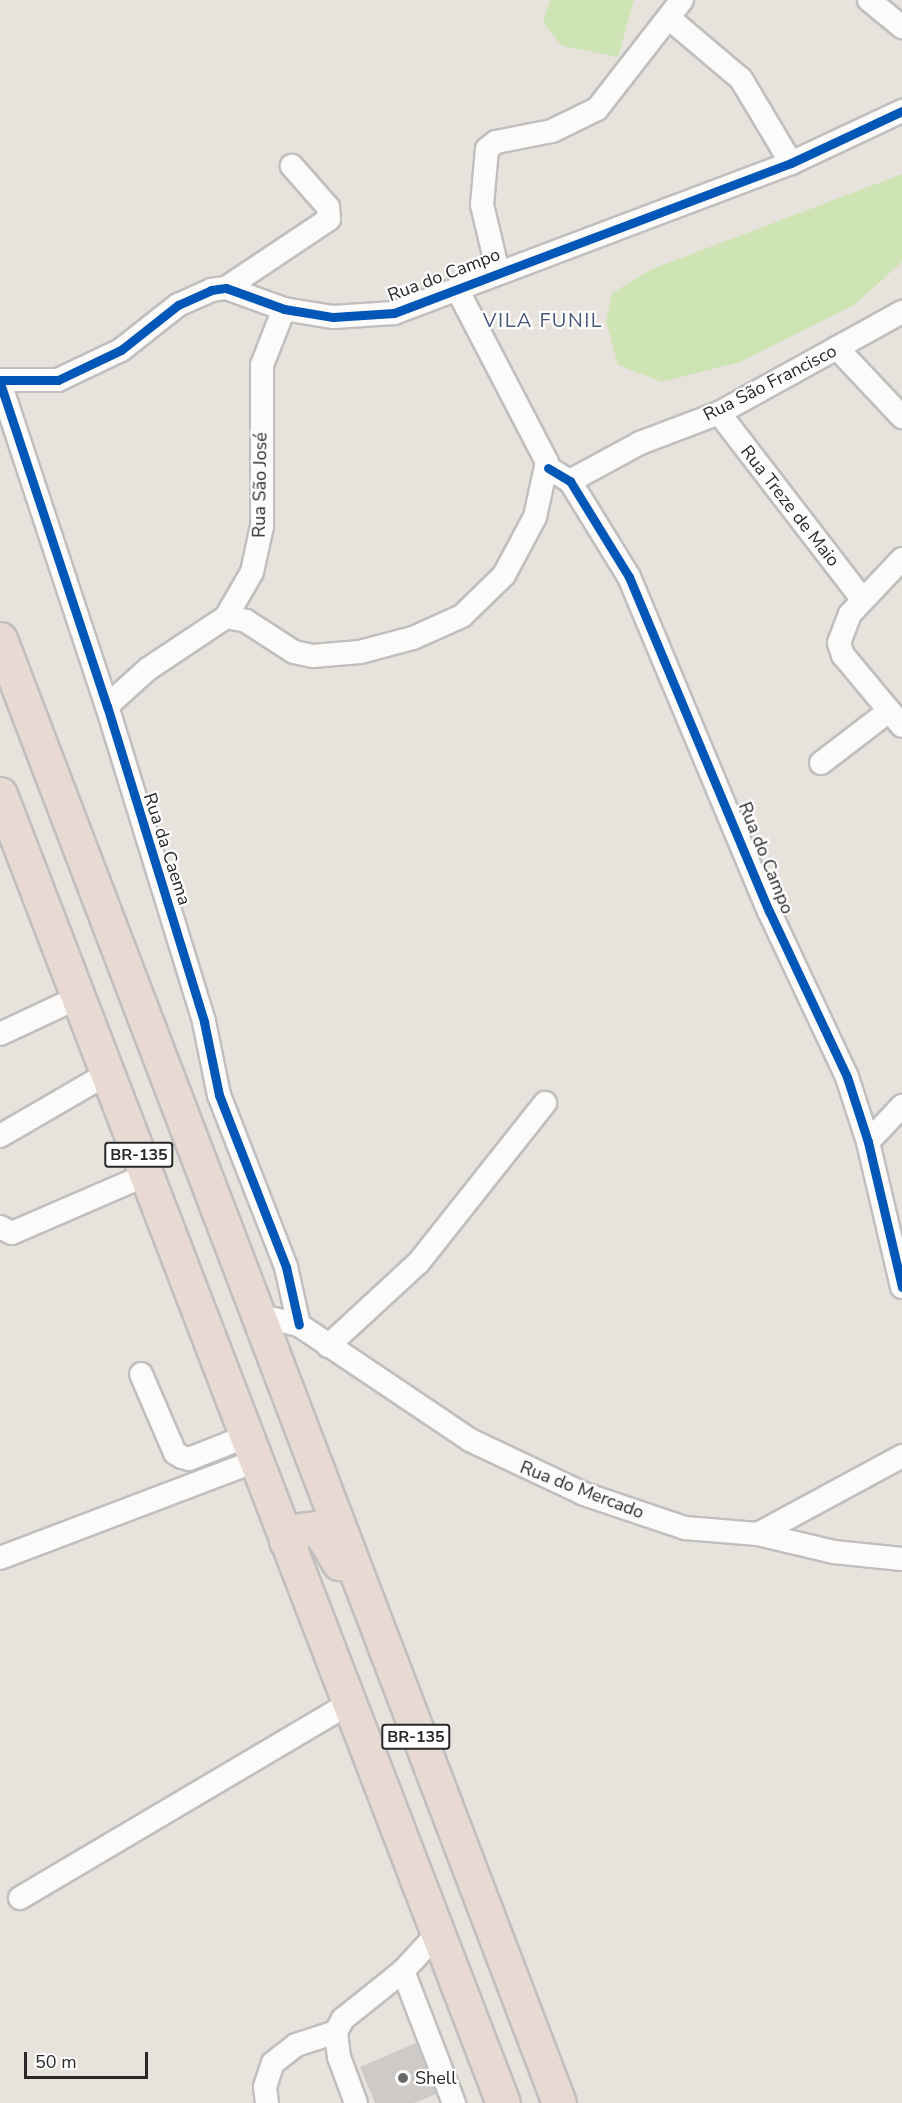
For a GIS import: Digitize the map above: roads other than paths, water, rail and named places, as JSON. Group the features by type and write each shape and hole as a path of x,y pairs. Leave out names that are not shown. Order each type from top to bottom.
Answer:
{"highway":[{"name":"BR-135","path":"0,639 472,1886 558,2103"},
{"name":"BR-135","path":"0,794 286,1541 440,1932 503,2103"},
{"path":"286,1541 301,1530 318,1528 333,1548 409,1757 472,1886"}],"street":[{"path":"869,0 902,27"},
{"path":"498,272 482,204 487,149 496,142 552,131 597,109 676,10 741,79 791,163"},
{"name":"Rua do Campo","path":"226,288 284,309 333,317 377,317 791,163 902,111"},
{"path":"0,382 58,380 121,350 197,294 226,288 328,219 328,207 292,166"},
{"path":"226,617 246,621 294,652 313,656 360,652 437,629 484,597 513,562 535,517 548,468 546,452 456,289"},
{"name":"Rua São José","path":"107,706 148,669 226,617 252,572 259,548 262,365 284,309"},
{"name":"Rua São Francisco","path":"570,481 640,443 719,413 902,312"},
{"path":"837,348 902,417"},
{"name":"Rua da Caema","path":"0,382 107,706 204,1022 219,1095 286,1267 299,1325"},
{"name":"Rua Treze de Maio","path":"719,413 862,599"},
{"name":"Rua do Campo","path":"548,468 570,481 629,578 769,911 847,1077 868,1142 902,1287"},
{"path":"821,764 895,719 843,655 839,643 844,625 862,599 902,559"},
{"path":"0,1034 77,998"},
{"path":"0,1136 107,1074"},
{"path":"328,1346 419,1262 544,1103"},
{"path":"868,1142 902,1106"},
{"path":"0,1227 12,1233 146,1174"},
{"name":"Rua do Mercado","path":"257,1315 299,1325 470,1440 546,1479 685,1528 758,1534 834,1552 902,1559"},
{"path":"277,1369 281,1342 299,1325"},
{"path":"141,1374 175,1453 189,1459 252,1448"},
{"path":"0,1558 252,1448"},
{"path":"758,1534 902,1456"},
{"path":"20,1898 350,1702"},
{"path":"356,2103 339,2057 336,2032 343,2019 403,1971 440,1932"},
{"path":"403,1971 453,2103"},
{"path":"267,2103 265,2087 273,2063 296,2045 336,2032"}],"place":[{"name":"Shell","path":"403,2078"}],"district":[{"name":"VILA FUNIL","path":"543,320"}]}
